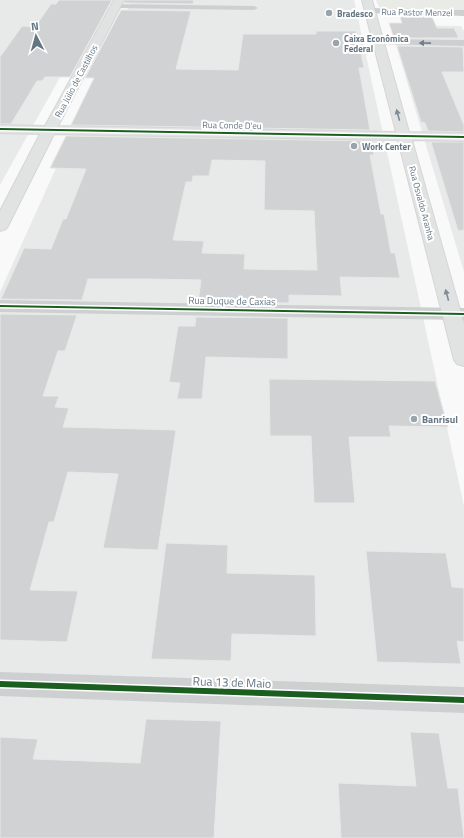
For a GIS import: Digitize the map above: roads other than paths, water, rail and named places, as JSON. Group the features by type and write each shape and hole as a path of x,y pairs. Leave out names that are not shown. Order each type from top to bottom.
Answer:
{"street":[{"name":"Rua Júlio de Castilhos","path":"0,226 49,130 118,3"},
{"name":"Rua Pastor Menzel","path":"368,6 464,13"},
{"name":"Rua Osvaldo Aranha","path":"368,6 404,137 458,314 464,360"},
{"path":"379,42 464,43"},
{"name":"Rua Conde D'eu","path":"0,129 464,138"},
{"name":"Rua Duque de Caxias","path":"0,306 458,314"},
{"name":"Rua 13 de Maio","path":"0,684 464,700"}],"lane":[{"path":"118,3 254,8"}],"place":[{"name":"Bradesco","path":"329,13"},
{"name":"Caixa Econômica Federal","path":"336,43"},
{"name":"Work Center","path":"354,146"},
{"name":"Banrisul","path":"414,419"}]}
